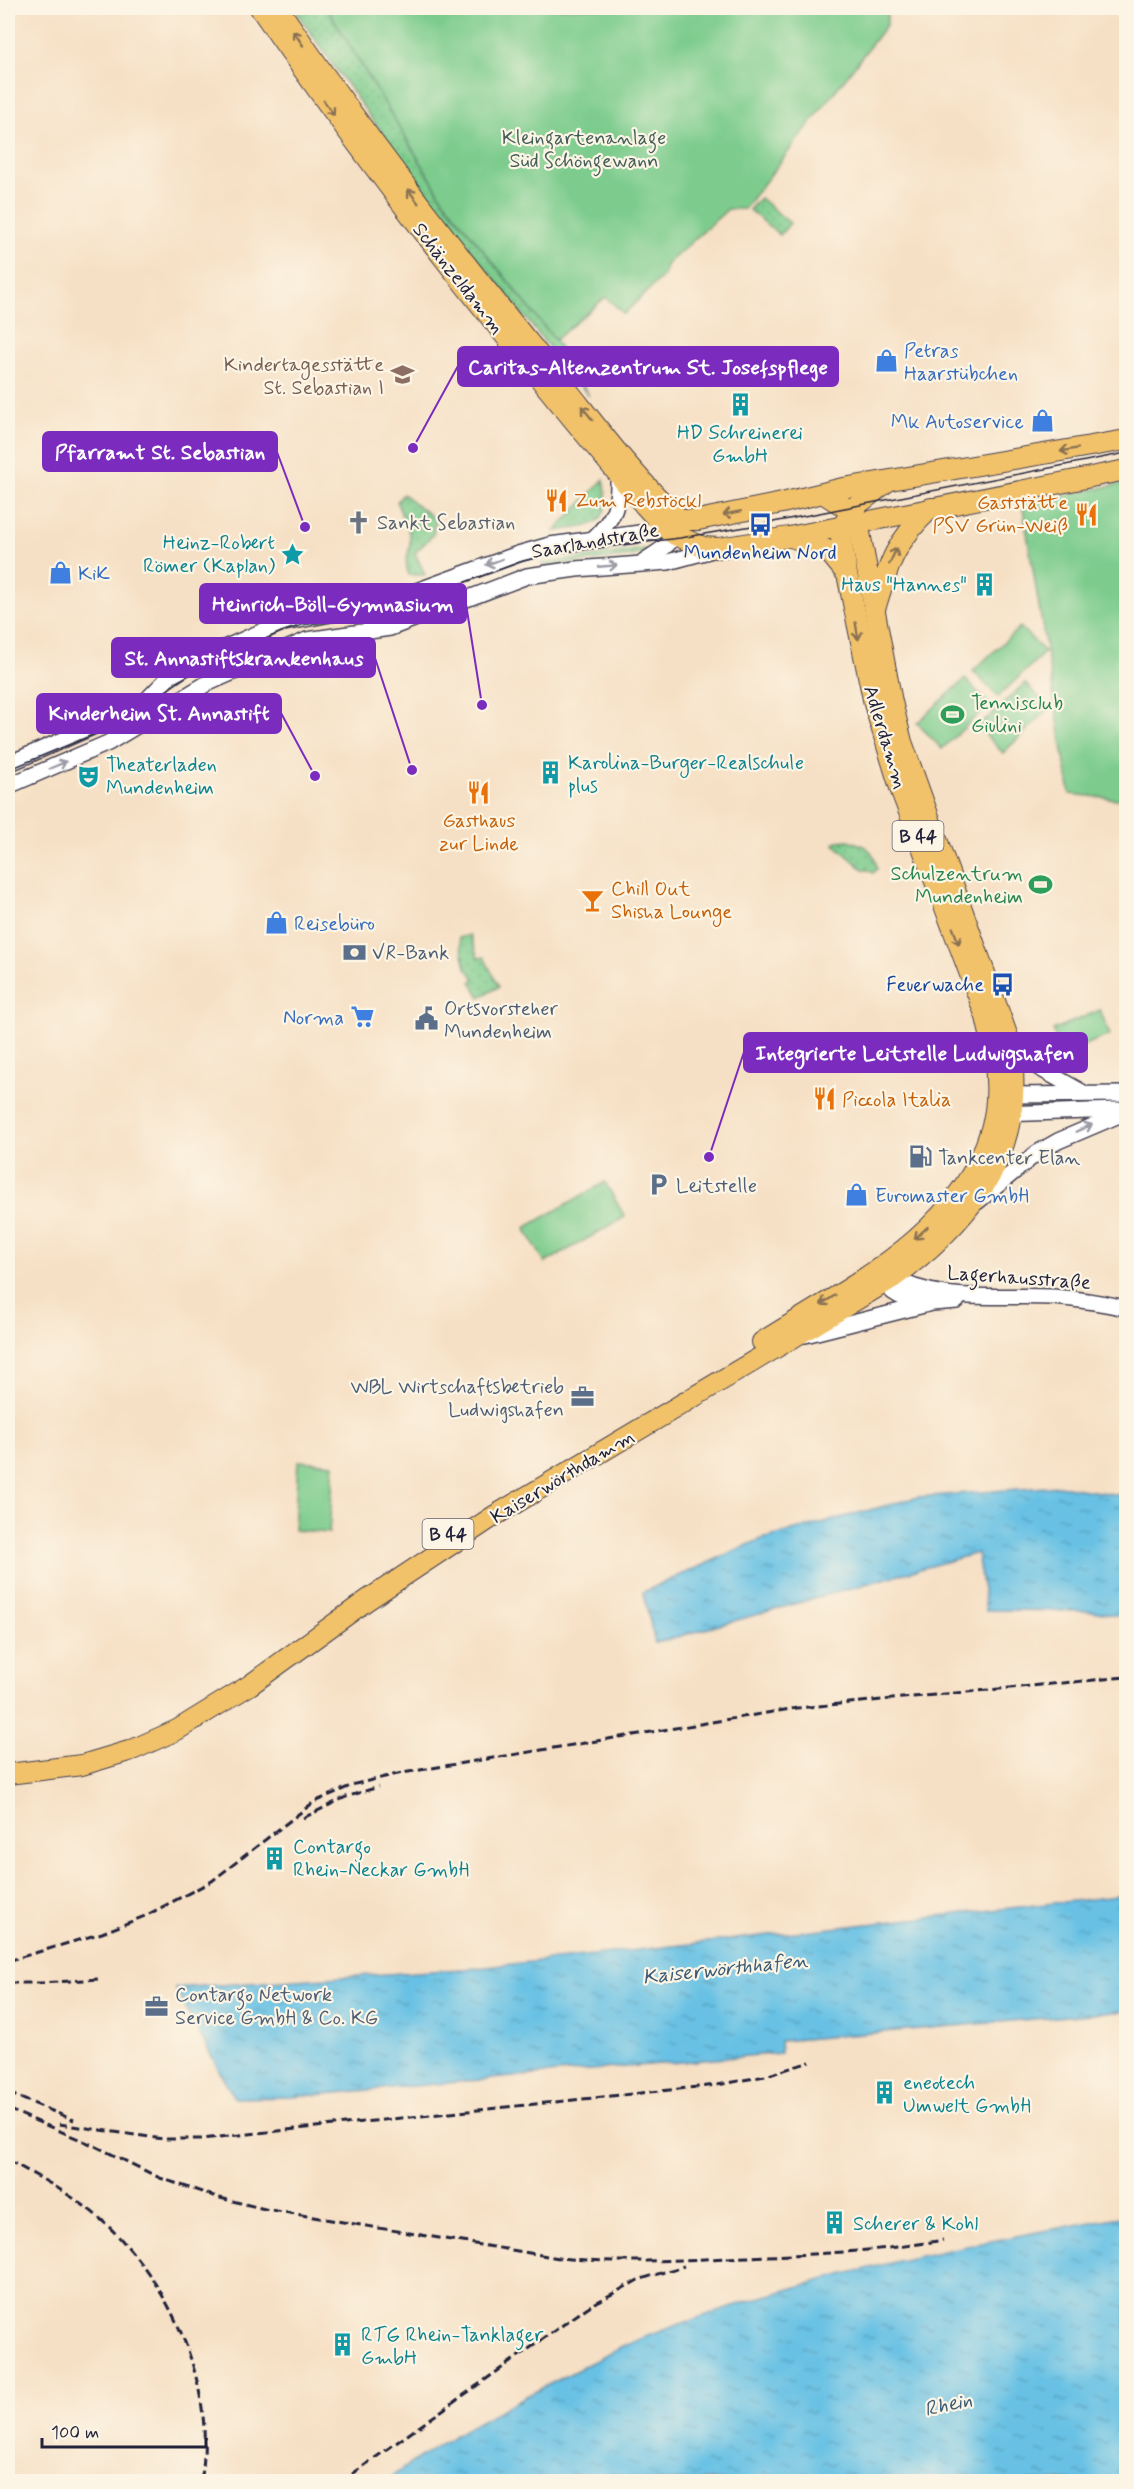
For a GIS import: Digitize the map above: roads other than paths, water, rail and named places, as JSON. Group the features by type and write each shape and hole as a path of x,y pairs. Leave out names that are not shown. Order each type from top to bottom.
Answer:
{"main road":[{"name":"Schänzeldamm","path":"260,8 331,112 439,254 618,473 674,528 711,548"},
{"name":"Schänzeldamm","path":"278,8 342,102 451,246 632,468 674,528"},
{"name":"Saarlandstraße","path":"674,528 698,520 843,488 1126,440"},
{"name":"Saarlandstraße","path":"711,548 789,537 850,520 931,508 1126,470"},
{"path":"824,494 850,520 888,481"},
{"path":"875,611 896,548 912,526 931,508"},
{"name":"Adlerdamm","path":"850,520 841,538 874,704 901,791 986,1017 994,1046 1004,1104 978,1164 962,1190 885,1277"},
{"name":"Adlerdamm","path":"850,520 875,611 902,742 1009,1040"},
{"path":"789,537 807,541 827,550 847,574"},
{"name":"B 44","path":"885,1277 943,1237 968,1210 996,1165 1010,1128 1004,1104 1012,1058 1009,1040"},
{"name":"Kaiserwörthdamm","path":"8,1774 82,1765 132,1750 177,1730 250,1685 366,1602 494,1516 796,1337 885,1277"},
{"name":"Kaiserwörthdamm","path":"8,1763 42,1761 77,1755 127,1740 173,1721 242,1677 358,1593 487,1507 737,1358 885,1277"}],"street":[{"path":"592,540 605,528 615,513 618,473"},
{"name":"Saarlandstraße","path":"8,764 97,725 117,724 129,718 170,676 215,652 279,624 362,610 518,554 550,545 674,528"},
{"name":"Saarlandstraße","path":"641,563 657,554 674,528"},
{"name":"Saarlandstraße","path":"8,786 108,743 206,684 307,640 390,628 528,576 576,568 678,560 711,548"},
{"path":"1009,1040 1052,1076 1088,1095"},
{"path":"1004,1104 1088,1095 1126,1094"},
{"path":"1004,1104 1126,1111"},
{"path":"968,1210 1037,1153 1077,1132 1126,1111"},
{"path":"885,1277 893,1294 912,1301 932,1303"},
{"name":"Lagerhausstraße","path":"885,1277 917,1288 979,1298 1053,1297 1126,1308"},
{"path":"796,1337 932,1303 979,1298"}],"water":[{"path":"1059,1486 1126,1496 1126,1617 1092,1611 986,1610 977,1553 655,1643 643,1592 759,1540 918,1497"},
{"name":"Kaiserwörthhafen","path":"1126,1895 1126,2011 780,2041 781,2053 292,2097 234,2098 175,1988 477,1968"},
{"name":"Rhein","path":"1126,2216 1126,2481 386,2481 444,2442 525,2397 622,2347 706,2315 824,2279 884,2264 1005,2238"}],"tram line":[{"path":"8,770 116,725 196,670 284,631 302,625 361,617 390,610 523,561 557,553 680,538 758,525 1126,453"}],"railway":[{"path":"8,1961 102,1933 145,1916 212,1881 314,1802 355,1784 402,1773 797,1708 1126,1677"},
{"path":"303,1818 346,1797 378,1787"},
{"path":"8,1983 98,1979"},
{"path":"59,2124 163,2139 201,2139 717,2085 765,2076 810,2062"},
{"path":"8,2093 74,2120"},
{"path":"8,2109 95,2146 160,2178 220,2198 265,2209 559,2258 653,2261 796,2255 870,2250 943,2240"},
{"path":"8,2160 65,2193 97,2216 123,2241 146,2270 166,2302 195,2372 202,2408 204,2445 201,2482"},
{"path":"341,2482 588,2307 638,2280 684,2266"}],"place":[{"name":"Petras Haarstübchen","path":"886,361"},
{"name":"Kindertagesstätte St. Sebastian I","path":"402,375"},
{"name":"HD Schreinerei GmbH","path":"740,405"},
{"name":"Mk Autoservice","path":"1042,421"},
{"name":"Caritas-Altenzentrum St. Josefspflege","path":"413,448"},
{"name":"Zum Rebstöckl","path":"556,500"},
{"name":"Gaststätte PSV Grün-Weiß","path":"1086,514"},
{"name":"Sankt Sebastian","path":"359,522"},
{"name":"Mundenheim Nord","path":"760,525"},
{"name":"Pfarramt St. Sebastian","path":"305,527"},
{"name":"Heinz-Robert Römer (Kaplan)","path":"293,554"},
{"name":"KiK","path":"60,573"},
{"name":"Haus \"Hannes\"","path":"985,584"},
{"name":"Heinrich-Böll-Gymnasium","path":"482,705"},
{"name":"Tennisclub Giulini","path":"953,714"},
{"name":"St. Annastiftskrankenhaus","path":"412,770"},
{"name":"Karolina-Burger-Realschule plus","path":"550,773"},
{"name":"Theaterladen Mundenheim","path":"88,776"},
{"name":"Kinderheim St. Annastift","path":"315,776"},
{"name":"Gasthaus zur Linde","path":"479,792"},
{"name":"Schulzentrum Mundenheim","path":"1041,884"},
{"name":"Chill Out Shisha Lounge","path":"593,900"},
{"name":"Reisebüro","path":"276,923"},
{"name":"VR-Bank","path":"354,952"},
{"name":"Feuerwache","path":"1002,984"},
{"name":"Norma","path":"362,1017"},
{"name":"Ortsvorsteher Mundenheim","path":"426,1019"},
{"name":"Piccola Italia","path":"824,1099"},
{"name":"Integrierte Leitstelle Ludwigshafen","path":"709,1157"},
{"name":"Tankcenter Elan","path":"920,1157"},
{"name":"Leitstelle","path":"658,1185"},
{"name":"Euromaster GmbH","path":"857,1195"},
{"name":"WBL Wirtschaftsbetrieb Ludwigshafen","path":"582,1397"},
{"name":"Contargo Rhein-Neckar GmbH","path":"275,1858"},
{"name":"Contargo Network Service GmbH & Co. KG","path":"157,2006"},
{"name":"eneotech Umwelt GmbH","path":"885,2093"},
{"name":"Scherer & Kohl","path":"835,2223"},
{"name":"RTG Rhein-Tanklager GmbH","path":"343,2345"}],"park label":[{"name":"Kleingartenanlage Süd Schöngewann","path":"584,148"}]}
